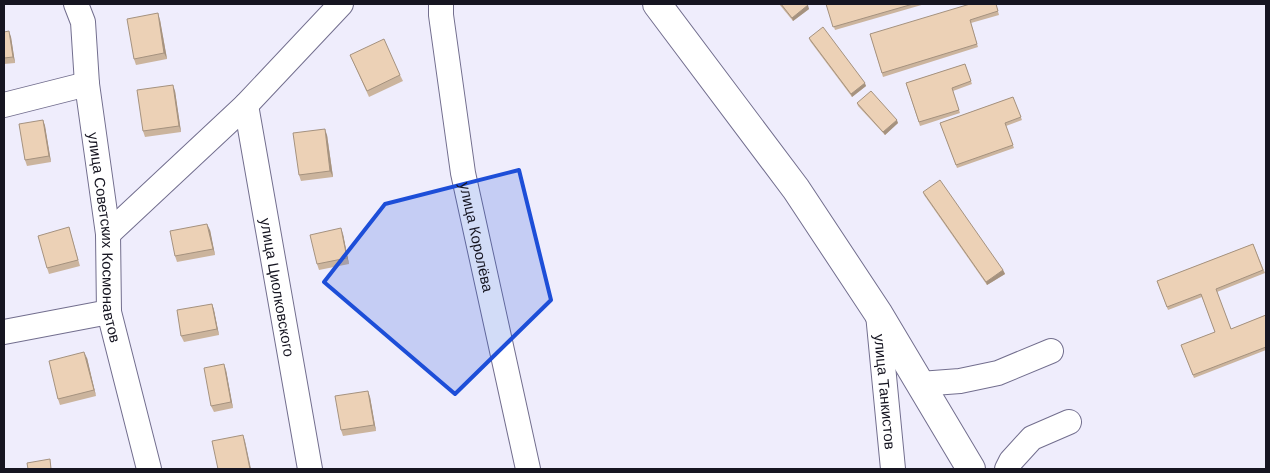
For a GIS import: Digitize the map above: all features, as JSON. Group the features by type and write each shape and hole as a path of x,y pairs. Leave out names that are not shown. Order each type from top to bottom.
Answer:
{"main road":[{"path":"657,4 796,189 878,312 971,469"}],"street":[{"name":"улица Советских Космонавтов","path":"76,4 83,22 87,84 108,234 109,312 149,469"},
{"path":"108,234 246,105 341,4"},
{"name":"улица Королёва","path":"441,4 440,15 463,172 528,469"},
{"path":"4,105 87,84"},
{"name":"улица Циолковского","path":"246,105 310,469"},
{"path":"4,332 109,312"},
{"name":"улица Танкистов","path":"878,312 893,469"},
{"path":"920,384 960,381 998,373 1051,351"},
{"path":"1007,469 1011,461 1032,438 1070,422"}],"highlighted area":[{"path":"519,170 551,300 455,394 324,282 385,204"}],"building":[{"path":"781,4 806,4 808,5 792,18"},
{"path":"826,4 913,4 833,27"},
{"path":"970,4 996,4 998,11 970,20 977,44 882,73 870,34"},
{"path":"158,13 164,53 134,59 127,19"},
{"path":"823,27 865,83 851,94 809,38"},
{"path":"9,31 13,57 4,58 4,32"},
{"path":"384,39 400,75 367,91 350,55"},
{"path":"965,64 971,81 952,88 959,110 919,122 906,83"},
{"path":"173,85 179,126 143,131 137,90"},
{"path":"871,91 897,120 883,132 857,103"},
{"path":"1013,97 1021,117 1005,123 1013,145 956,165 940,123"},
{"path":"43,120 49,156 25,160 19,124"},
{"path":"325,129 330,171 299,175 293,133"},
{"path":"940,180 1003,270 986,282 923,192"},
{"path":"207,224 213,249 175,256 170,231"},
{"path":"69,227 78,260 47,268 38,236"},
{"path":"341,228 347,258 317,264 310,235"},
{"path":"1253,244 1263,270 1216,289 1231,329 1266,315 1266,347 1193,375 1181,345 1215,332 1201,294 1167,307 1157,281"},
{"path":"212,304 217,329 181,336 177,310"},
{"path":"84,352 94,390 58,399 49,361"},
{"path":"224,364 231,402 211,406 204,368"},
{"path":"368,391 374,425 341,430 335,396"},
{"path":"243,435 250,469 218,469 212,441"},
{"path":"50,459 51,469 28,469 27,463"}]}
